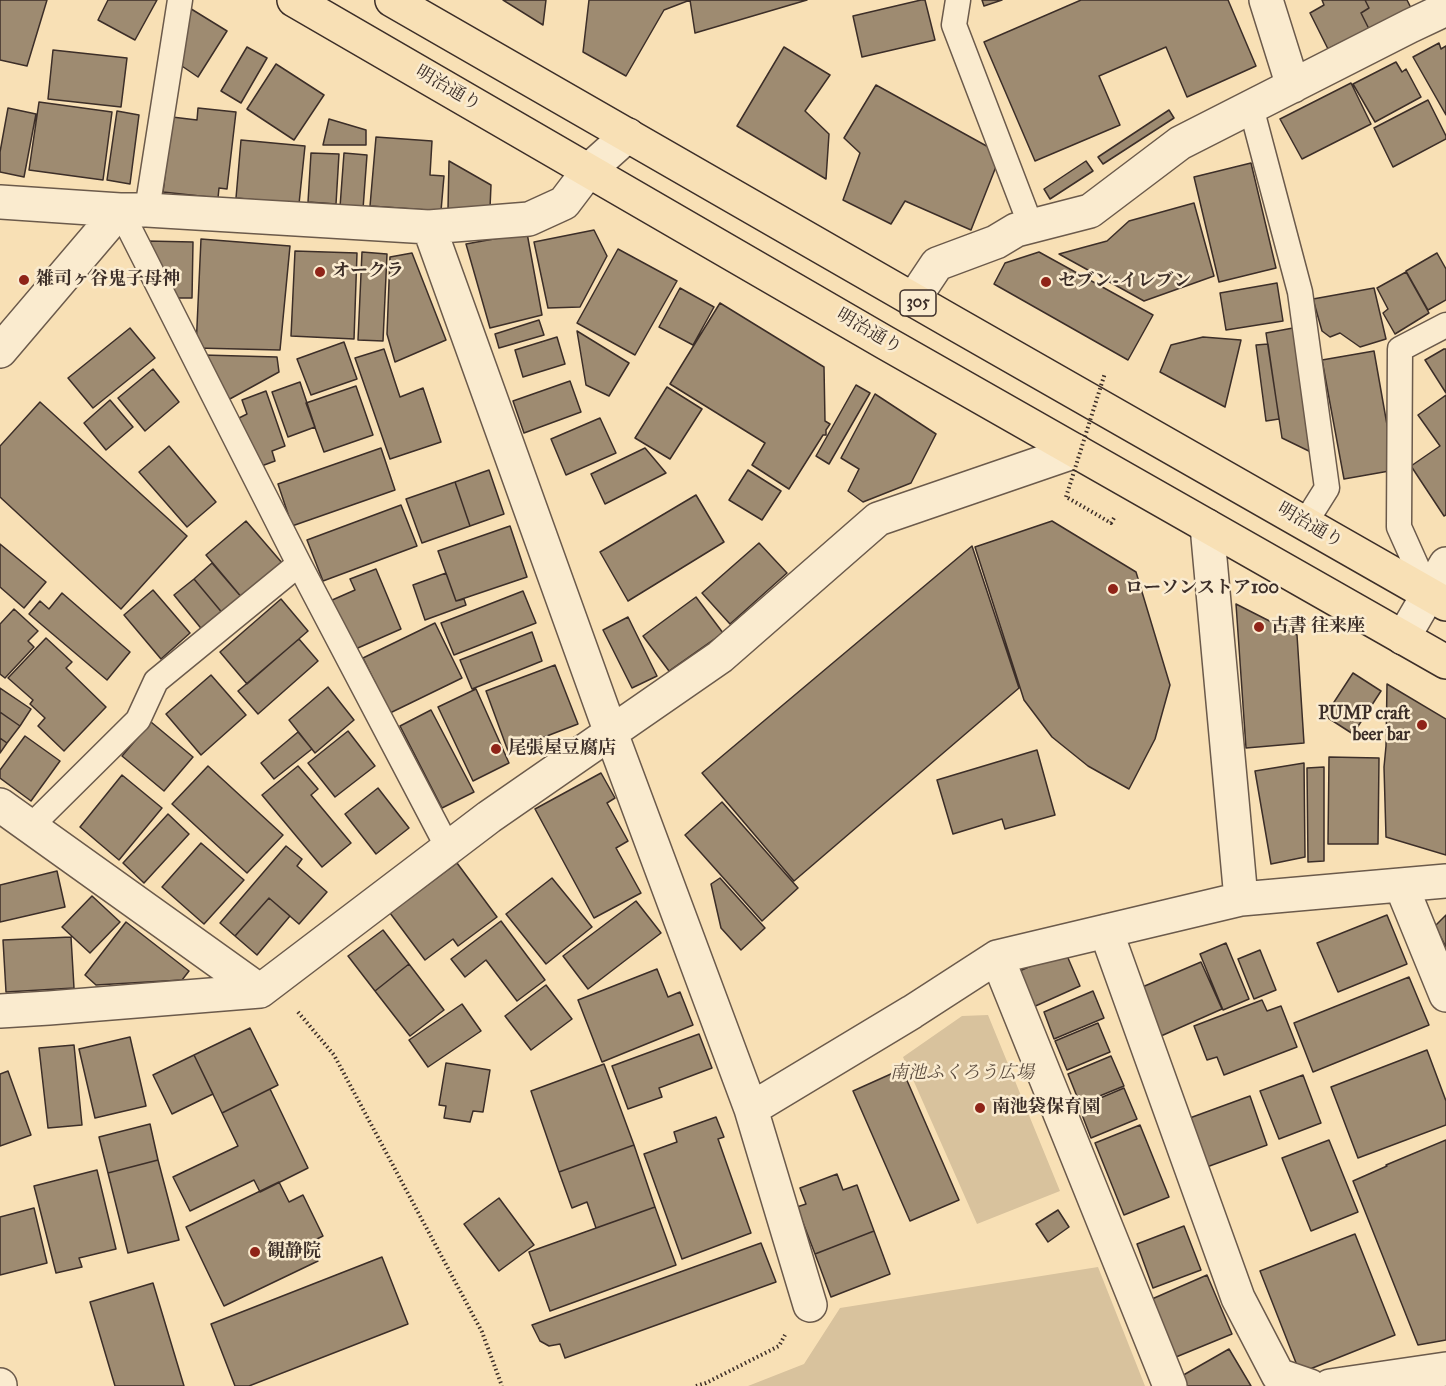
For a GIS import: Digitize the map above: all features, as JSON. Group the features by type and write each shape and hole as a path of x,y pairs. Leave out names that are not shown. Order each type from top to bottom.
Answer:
{"main road":[{"name":"明治通り","path":"294,0 1446,662"},
{"name":"明治通り","path":"393,0 1437,599"}],"street":[{"path":"1266,0 1293,86"},
{"path":"913,300 937,264 996,242 1016,230 1090,211 1180,143 1446,9"},
{"path":"0,202 429,227 529,219 564,203 589,171 628,135"},
{"path":"0,351 133,210"},
{"path":"429,227 611,734 751,1109 808,1300"},
{"path":"0,1011 266,986 489,817 720,657 878,519 1076,451"},
{"path":"1207,526 1241,898"},
{"path":"1403,638 1437,599 1446,564"},
{"path":"0,805 266,986"},
{"path":"751,1109 912,1012 997,957 1241,898 1446,881"},
{"path":"1401,885 1446,995"},
{"path":"1106,931 1238,1298 1278,1375 1310,1386"},
{"path":"997,957 1170,1386"},
{"path":"1330,1386 1446,1369"}],"lane":[{"path":"180,0 133,210 299,564 448,848"},
{"path":"958,0 954,25 1031,226"},
{"path":"1251,107 1300,292 1324,464 1327,488 1305,524"},
{"path":"1437,599 1399,527 1400,349 1446,325"},
{"path":"31,825 138,720 156,681 299,564"}],"path":[{"path":"1066,497 1105,373"},
{"path":"266,986 334,1055 482,1332 502,1386"},
{"path":"696,1386 779,1346 808,1300"}],"green space":[{"name":"南池ふくろう広場","path":"988,1015 1060,1191 977,1224 903,1057 962,1016"},
{"path":"1098,1267 1145,1386 748,1386 804,1364 840,1308"}],"building":[{"path":"0,0 47,0 27,66 0,60"},
{"path":"108,0 157,0 135,40 98,20"},
{"path":"503,0 546,0 543,25"},
{"path":"589,0 690,0 664,10 626,76 583,52"},
{"path":"690,0 807,0 695,33"},
{"path":"925,0 935,40 862,57 853,16"},
{"path":"982,0 1002,0 984,6"},
{"path":"1081,0 1228,0 1256,66 1187,97 1166,47 1099,76 1120,125 1035,161 984,42"},
{"path":"1322,0 1365,0 1369,8 1361,13 1369,29 1328,49 1310,13 1324,5"},
{"path":"1365,0 1407,0 1411,8 1369,29 1361,13 1369,8"},
{"path":"188,7 227,31 198,77 176,62"},
{"path":"1439,43 1441,49 1446,46 1446,115 1413,57"},
{"path":"247,47 267,58 241,103 221,91"},
{"path":"784,47 830,75 805,111 829,134 826,179 737,126"},
{"path":"53,50 127,58 121,107 48,99"},
{"path":"1396,62 1402,72 1406,69 1421,97 1375,122 1353,84"},
{"path":"276,64 324,95 294,140 247,109"},
{"path":"1351,83 1371,124 1302,159 1280,119"},
{"path":"876,85 1001,154 971,230 905,201 891,224 843,200 860,153 844,138"},
{"path":"1428,100 1446,139 1393,167 1374,128"},
{"path":"39,102 112,112 103,180 29,170"},
{"path":"8,108 36,114 24,177 0,172 0,152"},
{"path":"198,108 236,112 227,189 219,188 218,198 163,192 172,117 197,120"},
{"path":"1169,110 1174,118 1103,164 1098,157"},
{"path":"117,111 139,115 130,184 107,180"},
{"path":"329,119 366,130 366,145 323,145"},
{"path":"376,137 432,141 430,175 444,176 441,211 370,206"},
{"path":"241,140 305,146 299,204 236,198"},
{"path":"311,153 339,154 336,204 308,202"},
{"path":"344,153 367,155 363,209 340,207"},
{"path":"449,161 491,185 490,208 448,209"},
{"path":"1086,161 1093,171 1050,199 1044,189"},
{"path":"1251,163 1276,268 1219,282 1194,177"},
{"path":"1194,203 1214,276 1144,301 1059,254 1107,241 1129,221"},
{"path":"594,230 607,256 580,307 548,308 534,242"},
{"path":"527,233 542,315 490,328 466,244"},
{"path":"201,239 290,246 280,350 196,348"},
{"path":"147,241 193,242 192,298 168,298"},
{"path":"618,249 677,281 635,355 577,323"},
{"path":"295,251 357,253 354,339 291,336"},
{"path":"362,252 387,254 383,341 358,340"},
{"path":"1039,252 1153,315 1128,360 994,284 1005,263"},
{"path":"412,253 446,340 395,362 387,334 390,257"},
{"path":"1437,253 1446,269 1446,300 1428,310 1406,271"},
{"path":"1406,272 1429,313 1395,334 1383,313 1388,309 1377,288"},
{"path":"1277,283 1283,321 1226,330 1220,293"},
{"path":"680,288 714,307 693,345 659,327"},
{"path":"1374,288 1386,339 1360,347 1340,333 1330,337 1322,331 1313,299"},
{"path":"720,303 824,367 825,421 830,424 826,435 823,435 789,489 752,465 765,443 670,384"},
{"path":"539,320 544,335 499,348 495,334"},
{"path":"130,328 155,358 93,408 68,378"},
{"path":"1293,328 1315,454 1282,438 1266,333"},
{"path":"577,331 629,363 609,396 586,385"},
{"path":"557,337 565,364 523,377 515,350"},
{"path":"1203,337 1241,340 1225,407 1160,372 1171,345"},
{"path":"344,342 357,379 311,395 297,359"},
{"path":"1268,344 1279,419 1266,421 1256,345"},
{"path":"384,349 400,397 423,388 441,442 390,459 355,358"},
{"path":"1446,349 1446,393 1425,360"},
{"path":"1374,351 1395,470 1344,479 1322,360"},
{"path":"203,355 277,357 279,372 228,400"},
{"path":"153,369 179,402 145,431 118,398"},
{"path":"570,381 581,412 524,433 513,401"},
{"path":"300,382 315,427 288,437 272,392"},
{"path":"856,385 870,393 829,464 816,456"},
{"path":"356,386 373,435 324,452 306,403"},
{"path":"667,387 702,409 670,459 635,438"},
{"path":"266,391 285,446 272,451 275,461 256,468 239,418 247,414 242,400"},
{"path":"875,394 936,434 911,483 863,502 848,491 859,469 841,458"},
{"path":"1446,395 1446,515 1444,516 1411,466 1440,446 1418,415"},
{"path":"110,400 133,427 106,450 84,423"},
{"path":"40,402 187,536 121,609 0,497 0,446"},
{"path":"600,418 616,453 566,475 551,439"},
{"path":"169,446 216,502 187,527 139,472"},
{"path":"381,448 395,490 292,526 278,484"},
{"path":"645,448 666,473 605,504 591,474"},
{"path":"489,470 504,514 470,526 455,482"},
{"path":"748,470 781,491 762,520 729,500"},
{"path":"455,482 470,526 422,543 406,499"},
{"path":"696,495 724,542 628,601 600,552"},
{"path":"401,505 417,546 323,581 307,540"},
{"path":"246,521 283,564 243,599 206,555"},
{"path":"1052,521 1136,572 1170,685 1155,739 1129,789 1088,766 1052,737 1024,700 975,547"},
{"path":"510,526 527,577 456,601 438,551"},
{"path":"759,543 787,573 730,624 702,593"},
{"path":"0,544 46,582 24,608 0,587"},
{"path":"972,546 1019,688 794,881 702,773"},
{"path":"212,563 243,599 224,615 194,579"},
{"path":"376,569 401,629 351,651 330,601 355,590 350,579"},
{"path":"446,573 456,601 464,599 466,605 425,620 413,585"},
{"path":"194,579 224,615 204,632 174,595"},
{"path":"153,590 190,633 161,659 124,615"},
{"path":"523,591 536,623 454,655 441,623"},
{"path":"62,593 130,652 107,680 29,614 40,601 49,609"},
{"path":"696,597 723,633 669,671 643,636"},
{"path":"281,599 308,631 247,684 220,652"},
{"path":"1236,604 1297,635 1304,743 1246,748"},
{"path":"14,609 38,631 28,641 34,647 5,678 0,674 0,624"},
{"path":"628,617 657,676 632,688 603,630"},
{"path":"435,623 462,678 390,713 363,658"},
{"path":"532,632 542,661 472,689 460,660"},
{"path":"46,638 72,662 66,668 106,707 64,751 38,726 45,718 30,704 33,700 8,678"},
{"path":"299,639 318,661 258,714 238,691"},
{"path":"555,665 578,724 508,751 486,691"},
{"path":"1353,673 1381,691 1353,734 1325,716"},
{"path":"211,675 246,715 201,755 166,714"},
{"path":"1387,684 1446,719 1446,855 1386,837 1384,767"},
{"path":"328,687 354,720 315,753 289,720"},
{"path":"0,688 31,709 20,726 0,712"},
{"path":"476,689 509,763 473,781 438,707"},
{"path":"431,710 474,792 442,808 400,726"},
{"path":"0,712 20,726 7,743 0,738"},
{"path":"151,722 193,757 164,791 122,756"},
{"path":"348,731 375,766 335,797 308,763"},
{"path":"298,732 312,749 274,779 261,763"},
{"path":"25,736 60,761 31,801 0,778 0,770"},
{"path":"0,738 7,743 0,753"},
{"path":"1037,750 1055,815 1005,829 1002,819 953,834 937,780"},
{"path":"1329,757 1379,758 1378,844 1328,844"},
{"path":"1304,763 1305,857 1271,864 1255,771"},
{"path":"208,766 283,835 247,873 172,804"},
{"path":"298,766 318,789 311,795 351,843 322,867 262,795"},
{"path":"1324,767 1324,861 1308,862 1307,768"},
{"path":"601,773 615,798 607,803 628,841 616,848 641,893 594,918 535,809"},
{"path":"122,775 162,808 119,860 80,827"},
{"path":"378,788 409,828 376,854 345,814"},
{"path":"722,802 798,888 762,921 685,835"},
{"path":"168,814 189,834 144,883 123,863"},
{"path":"201,843 244,880 204,924 162,887"},
{"path":"286,846 302,859 297,866 327,892 299,924 269,898 235,936 220,923"},
{"path":"457,863 497,917 458,946 453,939 425,960 390,913"},
{"path":"57,871 65,907 0,922 0,885"},
{"path":"552,878 592,927 546,964 506,914"},
{"path":"720,878 765,928 741,950 721,928 711,884"},
{"path":"92,896 120,922 90,953 62,927"},
{"path":"269,898 290,916 257,955 235,936"},
{"path":"636,901 661,933 588,989 563,956"},
{"path":"1387,915 1407,964 1338,992 1317,943"},
{"path":"1446,915 1446,947 1435,926"},
{"path":"501,921 545,980 517,1001 486,960 465,977 451,959"},
{"path":"126,922 189,971 182,980 96,985 85,975"},
{"path":"383,930 409,964 375,991 348,956"},
{"path":"71,937 74,988 6,992 3,940"},
{"path":"1226,943 1249,999 1223,1010 1200,954"},
{"path":"1260,950 1276,990 1254,999 1238,959"},
{"path":"1065,951 1080,986 1031,1008 1015,973"},
{"path":"1201,962 1222,1009 1161,1036 1140,988"},
{"path":"409,964 444,1010 410,1036 375,991"},
{"path":"657,969 668,997 680,992 693,1025 602,1062 578,1000"},
{"path":"1409,977 1429,1025 1313,1072 1294,1023"},
{"path":"546,985 572,1019 531,1050 505,1016"},
{"path":"1093,991 1104,1018 1054,1039 1044,1012"},
{"path":"1262,1000 1267,1011 1281,1006 1297,1047 1224,1075 1217,1057 1207,1060 1194,1026"},
{"path":"462,1004 481,1031 428,1067 409,1040"},
{"path":"1098,1023 1110,1052 1067,1070 1055,1041"},
{"path":"250,1028 278,1085 222,1113 194,1055"},
{"path":"699,1034 712,1068 659,1088 662,1097 628,1109 612,1066"},
{"path":"130,1037 146,1106 95,1118 79,1049"},
{"path":"74,1045 82,1125 48,1128 39,1048"},
{"path":"1427,1050 1446,1101 1446,1125 1358,1158 1331,1087"},
{"path":"194,1055 213,1094 172,1114 153,1075"},
{"path":"1111,1056 1124,1086 1080,1104 1068,1074"},
{"path":"446,1063 490,1070 483,1112 473,1111 470,1122 444,1118 446,1106 439,1105"},
{"path":"604,1064 634,1145 559,1172 531,1091"},
{"path":"902,1069 959,1200 910,1221 853,1091"},
{"path":"8,1071 31,1135 0,1146 0,1074"},
{"path":"1303,1075 1321,1123 1279,1139 1260,1091"},
{"path":"1124,1088 1137,1119 1091,1138 1079,1107"},
{"path":"270,1089 308,1168 260,1192 254,1180 190,1211 173,1177 238,1146 222,1113"},
{"path":"1250,1096 1267,1145 1204,1168 1187,1119"},
{"path":"716,1117 724,1137 718,1139 751,1233 682,1259 644,1154 677,1142 674,1132"},
{"path":"150,1124 158,1160 108,1173 99,1137"},
{"path":"1140,1125 1169,1197 1124,1215 1095,1143"},
{"path":"1329,1140 1358,1212 1311,1231 1282,1158"},
{"path":"1446,1140 1446,1340 1418,1345 1353,1181"},
{"path":"634,1145 655,1207 596,1228 587,1202 572,1208 559,1172"},
{"path":"158,1160 179,1240 128,1253 108,1173"},
{"path":"97,1170 116,1249 79,1258 82,1267 56,1273 34,1186"},
{"path":"837,1174 843,1190 857,1185 874,1231 815,1254 797,1207 806,1204 800,1188"},
{"name":"観静院","path":"279,1182 289,1202 303,1195 323,1236 309,1243 318,1261 224,1306 186,1227"},
{"path":"499,1198 534,1245 499,1271 464,1224"},
{"path":"655,1207 676,1265 550,1311 529,1252"},
{"path":"34,1208 47,1263 0,1275 0,1217"},
{"path":"1058,1210 1069,1227 1048,1242 1036,1224"},
{"path":"1184,1226 1201,1270 1153,1288 1137,1244"},
{"path":"874,1231 890,1274 831,1297 815,1254"},
{"path":"1355,1234 1395,1335 1300,1373 1260,1271"},
{"path":"761,1243 776,1282 565,1358 560,1344 549,1346 540,1341 532,1325"},
{"path":"382,1257 408,1324 249,1386 235,1386 211,1324"},
{"path":"1207,1275 1232,1334 1176,1357 1152,1299"},
{"path":"153,1283 184,1386 115,1386 90,1302"},
{"path":"1229,1349 1251,1386 1185,1386 1180,1377"}],"place":[{"name":"オークラ","path":"320,272"},
{"name":"雑司ヶ谷鬼子母神","path":"24,280"},
{"name":"セブン-イレブン","path":"1046,282"},
{"name":"ローソンストア100","path":"1113,589"},
{"name":"古書 往来座","path":"1259,627"},
{"name":"PUMP craft beer bar","path":"1422,725"},
{"name":"尾張屋豆腐店","path":"496,749"},
{"name":"南池袋保育園","path":"980,1108"},
{"name":"観静院","path":"255,1252"}]}
